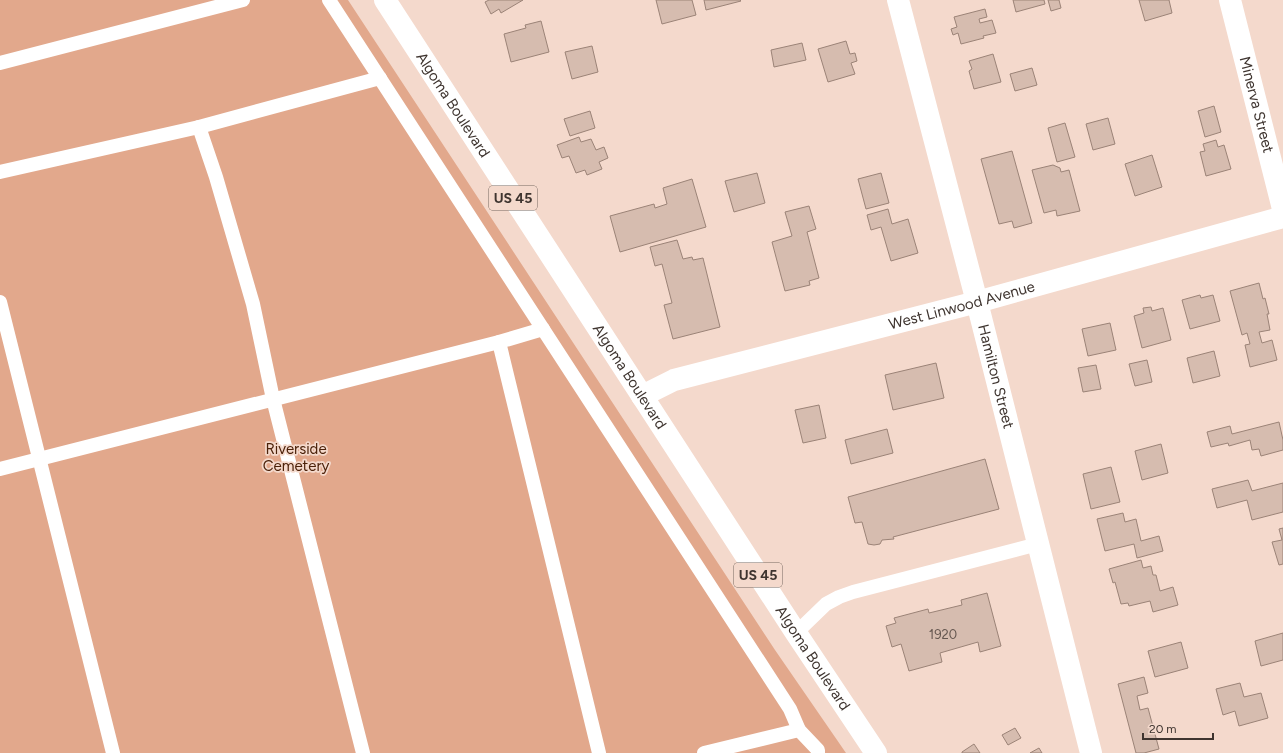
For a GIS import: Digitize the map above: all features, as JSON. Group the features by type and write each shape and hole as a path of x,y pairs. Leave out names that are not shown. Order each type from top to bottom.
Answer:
{"street":[{"name":"Algoma Boulevard","path":"385,0 796,633 876,753"},
{"name":"Hamilton Street","path":"898,0 977,302 1091,753"},
{"name":"Minerva Street","path":"1230,0 1283,209"},
{"name":"West Linwood Avenue","path":"642,396 674,380 977,302 1283,217"}],"lane":[{"path":"0,63 243,0"},
{"path":"329,0 790,709 799,730 818,750 818,753"},
{"path":"0,172 199,127 380,78"},
{"path":"199,127 216,177 253,304 273,399 363,753"},
{"path":"0,302 113,753"},
{"path":"0,469 498,342 543,329"},
{"path":"498,342 599,753"},
{"path":"796,633 826,604 852,592 1038,544"},
{"path":"704,753 799,730"}],"green space":[{"name":"Riverside Cemetery","path":"0,0 348,0 775,650 846,753 0,753"}],"building":[{"path":"489,0 523,0 501,13 499,9 491,14 485,2"},
{"path":"656,0 692,0 696,15 662,24"},
{"path":"704,0 740,0 741,1 706,10"},
{"path":"1013,0 1044,0 1045,4 1016,12"},
{"path":"1048,0 1059,0 1061,8 1051,11"},
{"path":"1139,0 1169,0 1172,13 1145,21"},
{"path":"985,9 987,17 979,19 980,23 992,20 996,33 961,44 958,33 953,35 951,29 957,27 954,17"},
{"path":"541,21 549,52 511,62 504,34 526,28 525,25"},
{"path":"846,41 850,54 855,53 857,61 851,63 855,74 828,82 818,49"},
{"path":"802,43 806,60 774,67 771,50"},
{"path":"592,46 598,72 572,79 565,52"},
{"path":"993,54 1001,82 974,89 969,71 972,69 969,61"},
{"path":"1032,68 1037,85 1015,91 1010,74"},
{"path":"1214,106 1221,132 1205,137 1198,111"},
{"path":"590,111 595,128 570,136 564,119"},
{"path":"1108,118 1115,144 1093,150 1086,124"},
{"path":"1065,123 1075,157 1057,162 1048,128"},
{"path":"579,137 581,142 591,139 596,150 604,147 608,158 599,162 602,169 587,175 585,170 576,173 569,156 562,158 557,145"},
{"path":"1216,140 1218,147 1224,145 1231,169 1206,176 1200,152 1205,151 1203,144"},
{"path":"1012,151 1032,223 1014,228 1012,221 999,224 981,159"},
{"path":"1152,155 1162,187 1135,196 1125,164"},
{"path":"1053,165 1060,168 1061,172 1069,170 1080,211 1057,216 1056,210 1044,213 1032,170"},
{"path":"757,173 765,203 734,212 725,181"},
{"path":"881,173 889,203 866,209 858,179"},
{"path":"692,179 706,227 620,252 610,216 654,204 655,208 667,204 663,188"},
{"path":"809,206 816,229 807,232 819,278 809,281 810,285 785,291 772,242 792,236 785,212"},
{"path":"888,209 892,224 908,219 918,253 891,261 881,227 871,230 867,215"},
{"path":"677,240 683,259 692,257 693,260 703,258 720,327 673,339 664,305 672,303 662,264 655,266 650,247"},
{"path":"1259,283 1269,314 1267,314 1270,330 1259,332 1262,343 1272,340 1277,360 1250,367 1245,345 1250,344 1247,333 1242,335 1230,291"},
{"path":"1200,295 1201,298 1213,295 1220,321 1190,329 1182,300"},
{"path":"1151,307 1152,311 1163,308 1171,340 1142,348 1134,316 1144,313 1143,308"},
{"path":"1110,323 1116,350 1088,356 1082,329"},
{"path":"1214,351 1220,376 1193,383 1187,358"},
{"path":"1147,360 1152,382 1135,386 1129,364"},
{"path":"936,363 944,398 893,410 885,375"},
{"path":"1096,365 1101,389 1083,392 1078,368"},
{"path":"819,405 826,438 803,443 795,410"},
{"path":"1279,422 1283,440 1283,450 1261,456 1259,449 1252,450 1250,440 1229,446 1228,443 1211,447 1207,432 1230,426 1232,434"},
{"path":"887,429 893,453 851,464 845,440"},
{"path":"1161,444 1168,473 1142,480 1135,451"},
{"path":"985,459 999,509 893,537 894,539 882,540 880,544 874,545 868,544 862,522 855,523 848,497"},
{"path":"1111,467 1120,502 1091,509 1083,474"},
{"path":"1248,480 1252,491 1283,483 1283,512 1252,520 1247,500 1217,508 1212,489"},
{"path":"1123,513 1125,522 1136,519 1141,541 1159,536 1163,551 1137,558 1134,544 1105,551 1097,519"},
{"path":"1283,528 1283,564 1279,565 1272,542 1282,540 1279,529"},
{"path":"1141,560 1143,568 1151,566 1153,575 1156,575 1160,591 1173,587 1178,605 1153,612 1150,601 1129,606 1128,603 1121,604 1115,582 1113,583 1109,569"},
{"path":"987,593 1001,646 980,652 978,642 940,653 942,662 909,671 901,644 892,647 886,626 896,623 894,618 928,609 929,613 962,605 961,600"},
{"path":"1283,633 1283,660 1261,666 1255,641"},
{"path":"1181,642 1188,668 1155,677 1148,651"},
{"path":"1144,677 1148,693 1137,696 1140,710 1148,708 1159,749 1144,753 1136,753 1118,684"},
{"path":"1240,683 1244,697 1261,693 1268,718 1239,726 1235,711 1223,715 1216,689"},
{"path":"1015,728 1021,738 1008,745 1002,735"},
{"path":"974,744 980,753 962,753 962,752"},
{"path":"1039,748 1042,753 1030,753"}]}
